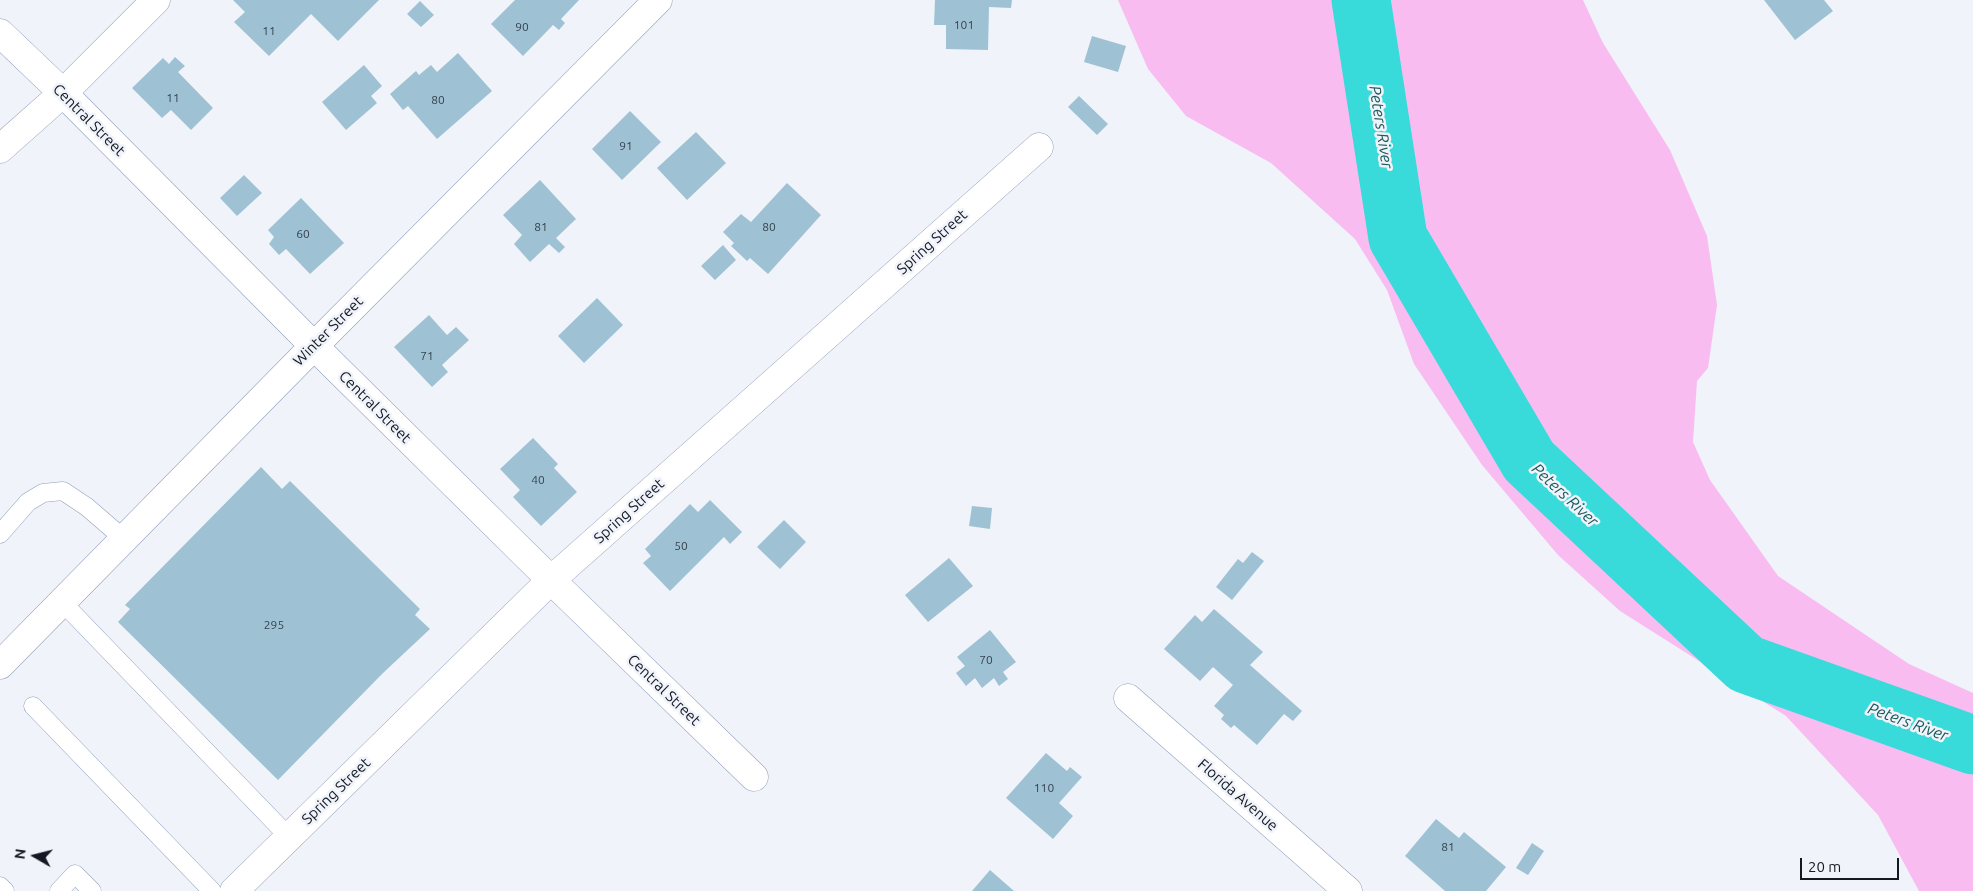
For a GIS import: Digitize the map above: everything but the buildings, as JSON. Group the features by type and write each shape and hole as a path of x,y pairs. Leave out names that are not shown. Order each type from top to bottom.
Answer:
{"street":[{"path":"0,149 63,93 156,0"},
{"name":"Winter Street","path":"0,665 658,0"},
{"name":"Central Street","path":"0,33 63,93 550,580 754,777"},
{"name":"Spring Street","path":"234,891 550,580 1039,147"},
{"name":"Florida Avenue","path":"1128,698 1348,891"}],"lane":[{"path":"0,534 28,502 43,493 63,491 124,539"},
{"path":"62,602 289,837"},
{"path":"33,706 212,891"},
{"path":"59,891 75,874 92,891"},
{"path":"0,886 5,891"}],"shaded area":[{"path":"1118,0 1583,0 1603,43 1670,150 1707,236 1717,305 1708,368 1697,381 1693,442 1710,480 1778,576 1909,664 1973,693 1973,891 1919,891 1878,815 1786,716 1620,611 1558,555 1482,465 1414,364 1387,290 1355,239 1271,163 1186,116 1148,69"}],"waterway":[{"name":"Peters River","path":"1361,0 1398,238 1529,461 1746,664 1973,745"}]}
